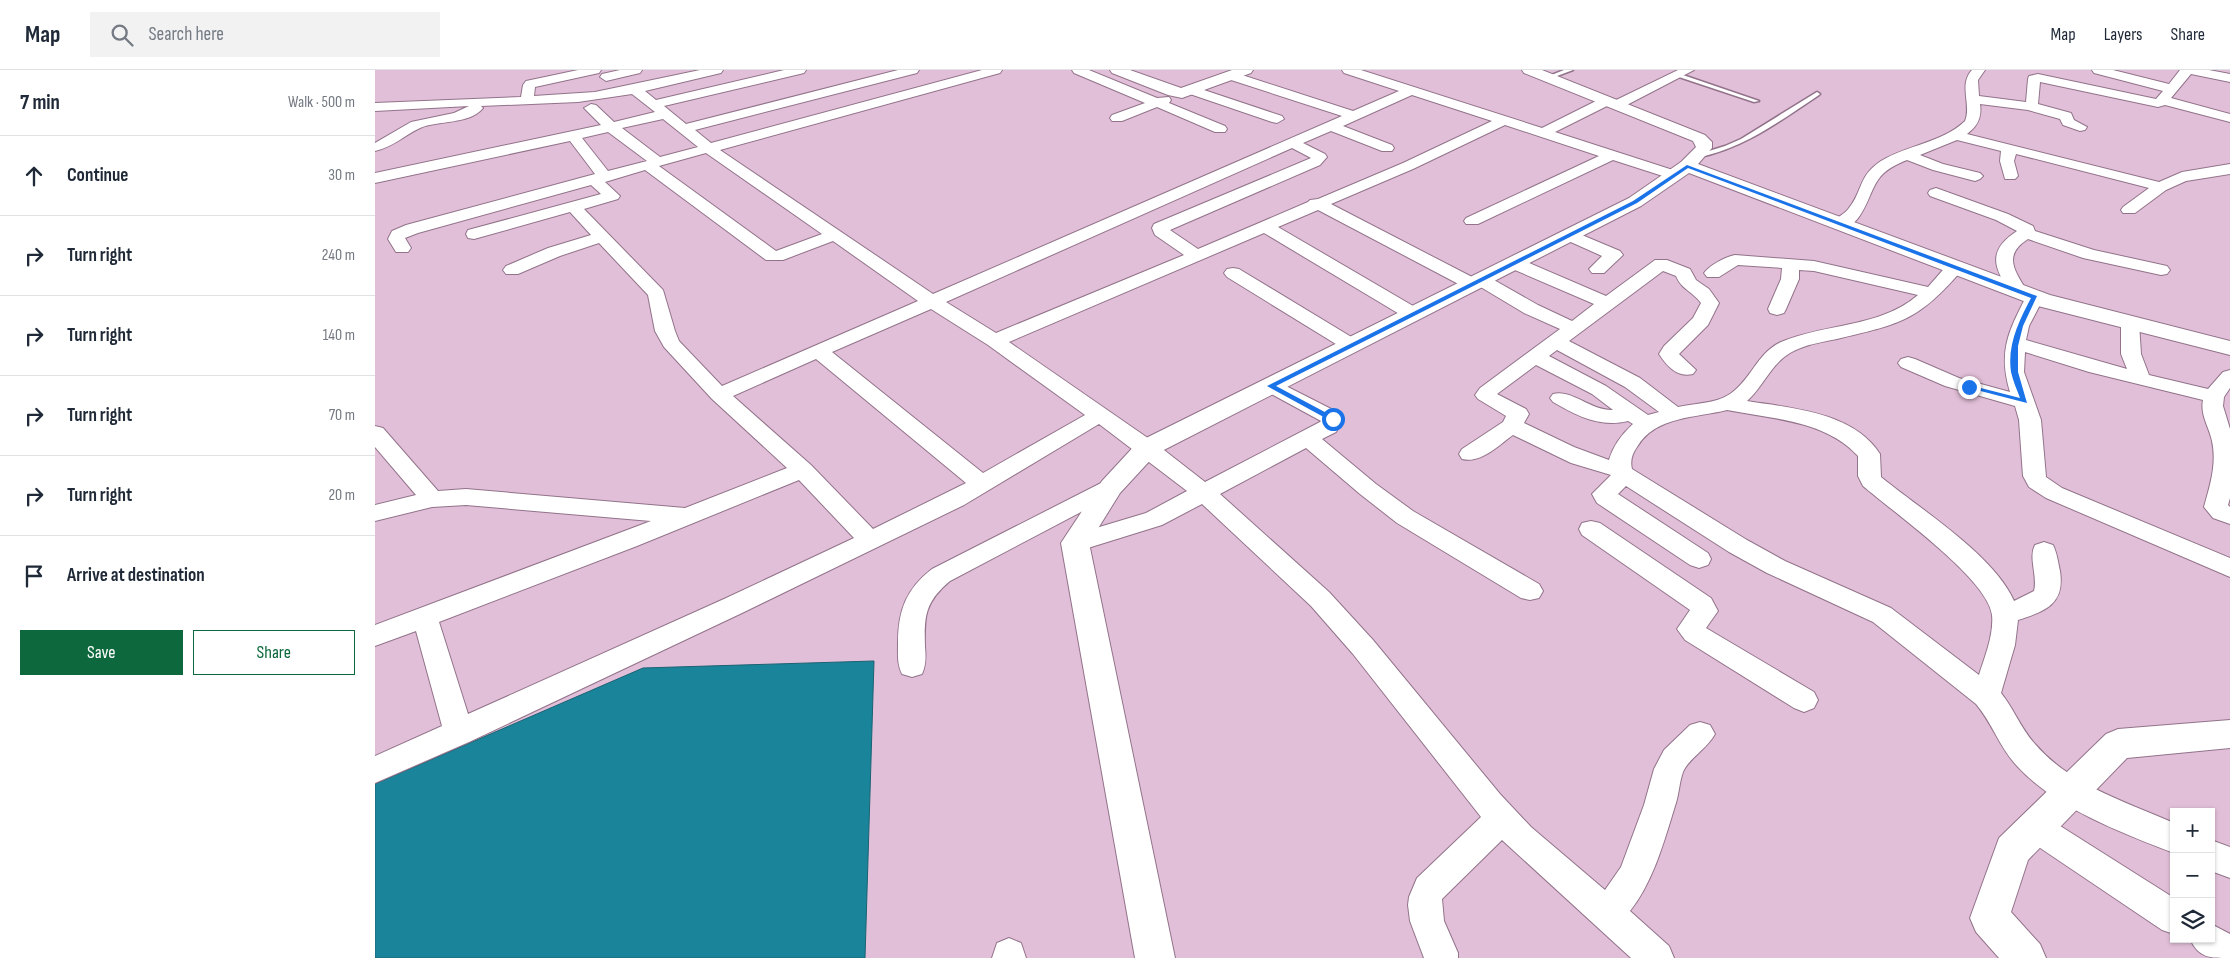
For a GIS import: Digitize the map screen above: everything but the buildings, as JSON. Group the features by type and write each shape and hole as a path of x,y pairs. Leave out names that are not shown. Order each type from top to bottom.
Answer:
{"street":[{"path":"527,100 529,85 531,84 600,72 636,70"},
{"path":"375,107 579,98 626,90 717,70"},
{"path":"375,178 611,127 662,112 771,73 800,70"},
{"path":"831,77 860,70 900,95"},
{"path":"881,83 913,70"},
{"path":"686,121 948,70"},
{"path":"402,248 396,239 398,235 412,229 996,70"},
{"path":"1078,70 1220,129"},
{"path":"1117,70 1173,92 1187,92 1277,119"},
{"path":"1117,118 1246,70"},
{"path":"1348,70 1611,155 1686,166 2026,294 2069,308 2230,348"},
{"path":"1155,958 1075,543 1111,487 1147,448 1635,202 1686,166 1703,148 1704,142 1699,138 1529,70"},
{"path":"1840,224 1858,208 1867,182 1874,172 1907,154 1954,135 1970,125 1976,110 1972,89 1973,76 1979,70"},
{"path":"2099,70 2230,118"},
{"path":"2029,106 2032,104 2034,79 2036,78 2158,103 2187,70"},
{"path":"2191,70 2230,78"},
{"path":"600,72 662,112 686,121 708,148 931,301 995,341 1147,448 1203,492 1272,553 1320,599 1363,647 1519,837 1657,958"},
{"path":"1543,134 1683,72"},
{"path":"1232,76 1355,116"},
{"path":"719,395 1410,91"},
{"path":"1974,99 2029,106 2066,116 2068,122 2080,127"},
{"path":"375,147 386,144 416,125 461,116 488,101"},
{"path":"591,108 652,164 772,256 834,235"},
{"path":"995,341 1316,203 1408,166 1503,121"},
{"path":"1332,126 1387,148"},
{"path":"1954,135 2161,187"},
{"path":"475,234 611,196 573,136"},
{"path":"1196,255 1161,231 1160,228 1315,162 1320,157 1292,144"},
{"path":"2009,149 2007,161 2010,176"},
{"path":"1907,154 1938,167 1975,176"},
{"path":"1472,221 1611,155"},
{"path":"2129,210 2161,187 2182,177 2230,169"},
{"path":"1936,193 2002,217 2024,228 2027,230 2026,233"},
{"path":"1316,203 1575,329"},
{"path":"574,207 657,294 667,337 719,395 803,470 870,540"},
{"path":"1264,226 1413,314"},
{"path":"2026,233 2089,254 2161,270"},
{"path":"2026,233 2007,247 2003,258 2005,270 2026,294"},
{"path":"1570,235 1615,255 1598,269"},
{"path":"513,270 554,252 602,237"},
{"path":"1713,273 1727,263 1742,259 1791,263 1832,269 1931,293"},
{"path":"1514,263 1609,304"},
{"path":"1777,309 1789,279 1791,263"},
{"path":"1470,454 1513,425 1518,414 1485,395 1659,265 1685,273 1688,283 1703,293 1710,303 1701,321 1669,354 1673,360 1686,370"},
{"path":"1560,398 1595,415 1612,418 1662,416 1727,404 1750,389 1767,360 1780,350 1794,344 1880,322 1908,312 1924,301 1955,267"},
{"path":"1233,273 1351,345"},
{"path":"2026,294 2016,342 2015,372 2030,420 2034,476 2037,482 2054,493 2230,568"},
{"path":"2130,323 2131,354 2140,377"},
{"path":"1556,342 1629,379 1645,389 1674,414"},
{"path":"2016,342 2096,368 2213,396"},
{"path":"818,351 981,484"},
{"path":"1536,357 1599,390 1640,418"},
{"path":"1908,363 1952,382 2025,402"},
{"path":"2230,376 2218,387 2213,396 2211,407 2223,441 2225,454 2226,482 2216,507 2221,512 2230,516"},
{"path":"1075,543 1154,519 1328,427 1333,419 1271,386"},
{"path":"1727,404 1811,421 1841,431 1854,439 1869,454 1869,476 1871,481 1973,566 1995,590 2005,612 2003,634 1986,696"},
{"path":"375,770 459,733 956,498 1100,415"},
{"path":"1623,472 1619,459 1627,442 1636,432 1640,418"},
{"path":"1513,425 1582,460 1623,472 1737,546 1801,579 1882,615 1986,696 1997,708 2029,759 2070,792 2170,836"},
{"path":"375,432 432,499"},
{"path":"1308,438 1368,489 1405,517 1530,590"},
{"path":"375,636 803,470"},
{"path":"1623,472 1604,494 1605,498 1699,559"},
{"path":"912,666 913,611 917,598 927,585 950,570 1111,487"},
{"path":"375,513 432,499 466,497 687,516"},
{"path":"1591,528 1704,607 1705,611 1691,626 1690,629 1693,633 1804,700"},
{"path":"1657,574 1737,546"},
{"path":"2005,612 2017,612 2046,596 2049,583 2044,551"},
{"path":"425,618 459,733"},
{"path":"1606,914 1635,875 1660,805 1669,769 1675,759 1700,734"},
{"path":"2026,958 1990,918 2012,850 2118,744 2230,734"},
{"path":"1441,958 1441,953 1423,911 1424,898 1429,889 1502,818"},
{"path":"2035,827 2170,915"},
{"path":"2215,857 2230,863"},
{"path":"2213,943 2230,954"}],"lane":[{"path":"1547,78 1570,70"},
{"path":"1683,72 1756,101"},
{"path":"1686,166 1731,147 1817,94"}],"water":[{"path":"874,661 865,958 375,958 375,784 643,668"}],"route":[{"path":"1333,419 1271,386 1635,202 1687,166 2035,297 2020,326 2015,346 2015,372 2025,402 1969,387"}]}
